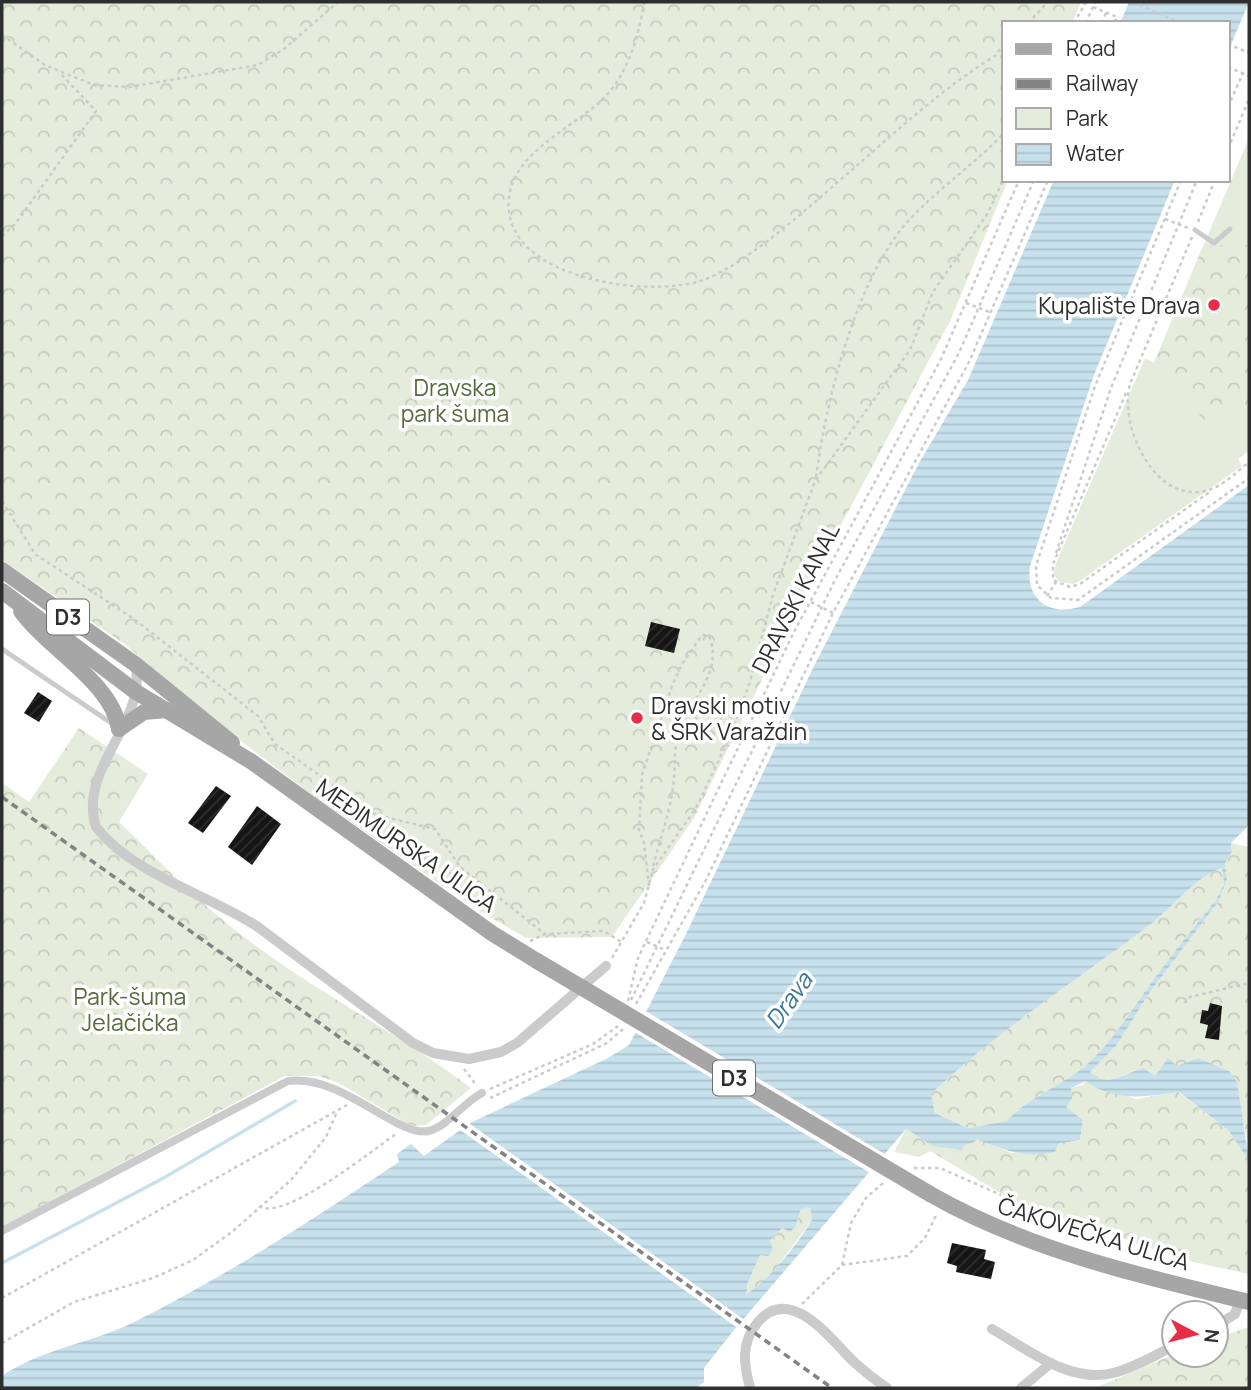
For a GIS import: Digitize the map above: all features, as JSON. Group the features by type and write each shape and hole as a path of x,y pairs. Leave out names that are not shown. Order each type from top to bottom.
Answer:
{"main road":[{"name":"MEĐIMURSKA ULICA","path":"2,570 135,664 196,711 252,762"},
{"name":"MEĐIMURSKA ULICA","path":"7,594 136,692 252,762 472,919 537,961 930,1194"},
{"path":"7,594 34,630 113,704 119,729 144,712 166,710"},
{"name":"ČAKOVEČKA ULICA","path":"930,1194 974,1219 1032,1243 1245,1301"}],"street":[{"path":"135,664 136,692 99,775 93,798 93,817 103,836 132,859 166,879 233,911 413,1043 441,1056 469,1059 509,1047 606,966"},
{"path":"2,1231 288,1081 301,1079 325,1083 407,1128 423,1132 439,1126 483,1097"},
{"path":"1230,1317 1245,1301"},
{"path":"750,1388 744,1360 747,1342 755,1325 772,1312 795,1312 817,1322 852,1360 887,1388"},
{"path":"992,1329 1051,1363 1078,1372 1112,1374 1160,1352"},
{"path":"1021,1388 1051,1363"}],"lane":[{"path":"1195,230 1214,243 1230,229"},
{"path":"2,649 119,729"}],"path":[{"path":"2,35 57,70 94,85 129,87 258,65 284,50 338,2"},
{"path":"645,2 627,64 610,91 527,161 511,186 508,201 515,234 532,254 555,268 584,276 658,288 673,288 708,278 734,263 801,213 914,116 995,56 1002,47"},
{"path":"1030,21 1048,2"},
{"path":"1075,21 1086,2"},
{"path":"1087,21 1095,2"},
{"path":"1133,2 1176,21"},
{"path":"1093,7 1116,17 1115,21"},
{"path":"1103,21 1106,13"},
{"path":"1230,45 1249,53"},
{"path":"1230,68 1249,76"},
{"path":"2,236 16,223 96,111 57,70"},
{"path":"1230,102 1243,73"},
{"path":"1230,144 1249,99"},
{"path":"652,871 696,808 727,743 749,685 773,595 815,481 822,435 835,382 869,285 887,251 909,220 1002,135"},
{"path":"815,481 910,350 933,292 988,213 1002,182"},
{"name":"DRAVSKI KANAL","path":"659,948 626,1009 635,967 810,601 941,359 1018,182"},
{"path":"659,948 822,607 959,354 1033,182"},
{"path":"634,1009 706,880 833,613 969,362 1047,182"},
{"path":"1180,182 1095,386 1036,566 1037,585 1046,596 1061,601 1078,600 1249,478"},
{"path":"1196,182 1111,388 1053,564 1051,573 1056,582 1070,587 1080,584 1249,461"},
{"path":"1053,564 1214,182"},
{"path":"1165,219 1195,230"},
{"path":"966,303 992,313"},
{"path":"1130,384 1126,407 1130,428 1140,452 1152,467 1172,485 1189,491 1204,492 1218,486"},
{"path":"2,501 35,554 134,618 258,716 275,744 376,815 435,829 460,867 545,934"},
{"path":"1046,596 1056,582"},
{"path":"810,601 833,613"},
{"path":"606,966 623,943 644,903 649,886 652,871 670,807 679,732 702,692 710,669 713,653 709,636 702,635 682,664 642,775 639,830 644,843 649,886"},
{"path":"530,941 545,934 604,931 623,943"},
{"path":"647,942 665,950"},
{"path":"1184,1003 1190,997 1249,983"},
{"path":"483,1097 615,1038 628,1020"},
{"path":"483,1097 595,1046 620,1023"},
{"path":"441,1056 465,1070 483,1097"},
{"path":"2,1298 337,1112 333,1125 315,1153 291,1180 233,1231 193,1260 153,1278 74,1302 2,1343"},
{"path":"259,1206 274,1210 297,1199 403,1129"},
{"path":"903,1172 928,1166 940,1168 1001,1195"},
{"path":"795,1312 842,1265 847,1234 856,1212 877,1187 887,1180"},
{"path":"842,1265 907,1256 921,1244 933,1221"}],"green space":[{"name":"Dravska park šuma","path":"2,2 1081,2 1073,21 1002,21 1002,182 1007,182 951,319 802,598 694,818 612,937 526,938 478,910 312,795 217,723 126,645 2,560"},
{"path":"1249,138 1249,451 1238,459 1242,466 1081,580 1074,584 1060,582 1053,574 1057,561 1145,358 1154,363"},
{"name":"Kupalište Drava","path":"1249,245 1249,398 1246,408 1205,421 1154,363 1203,246"},
{"name":"Park-šuma Jelačićka","path":"79,728 148,774 119,822 197,898 284,966 471,1088 426,1125 411,1126 339,1083 319,1076 285,1076 2,1227 2,783 29,802"},
{"path":"1231,843 1249,847 1249,1146 1229,1071 1199,1058 1155,1077 1143,1068 1109,1080 1090,1072 1116,1046 1150,992 1219,901 1227,879 1225,863 1232,852"},
{"path":"1222,868 1224,884 1216,900 1125,1020 1085,1066 1023,1106 1007,1121 968,1128 935,1113 931,1094 983,1048 1151,924 1202,878"},
{"path":"1086,1080 1136,1099 1178,1092 1229,1131 1249,1161 1249,1274 1189,1261 1014,1201 930,1151 919,1157 894,1152 906,1129 939,1145 956,1145 975,1138 1011,1153 1080,1140 1083,1120 1065,1107 1070,1088 1083,1085"},
{"path":"810,1206 812,1220 772,1274 746,1296 748,1282 760,1254 773,1250 770,1241 782,1228 790,1231 796,1226 800,1211"},
{"path":"1249,1327 1249,1388 1095,1388 1160,1360 1160,1369 1230,1369 1230,1333"}],"water":[{"path":"1129,2 1249,2 1230,47 1230,21 1121,21"},
{"name":"Drava","path":"1053,182 1174,182 1094,375 1030,566 1029,578 1031,588 1042,603 1059,609 1080,607 1249,485 1249,825 1231,843 1232,852 1225,863 1227,879 1219,901 1150,992 1116,1046 1090,1072 1110,1080 1143,1068 1155,1076 1168,1058 1177,1066 1199,1058 1229,1071 1237,1082 1249,1161 1229,1131 1179,1092 1142,1096 1119,1095 1097,1088 1086,1081 1071,1088 1072,1098 1066,1107 1083,1120 1080,1140 1058,1144 1055,1152 1024,1154 976,1139 975,1142 964,1145 962,1150 933,1146 906,1129 734,1330 704,1368 704,1382 696,1388 2,1388 2,1376 18,1367 50,1352 134,1322 236,1266 399,1162 397,1154 411,1144 424,1156 470,1123 608,1058 629,1045 686,934 814,666 919,463 968,380","holes":["1222,868 1224,884 1216,900 1125,1020 1085,1066 1023,1106 1007,1121 968,1128 935,1113 931,1094 983,1048 1151,924 1202,878","810,1206 812,1220 782,1261 746,1295 748,1282 760,1255 768,1256 773,1250 770,1241 782,1228 790,1232 796,1226 800,1211"]}],"pier":[{"path":"644,1010 888,1156 872,1174 633,1031"},
{"path":"466,1121 746,1321 739,1329 456,1127"}],"building":[{"path":"651,622 680,629 674,653 645,646"},
{"path":"38,692 52,701 39,722 24,713"},
{"path":"216,786 231,796 203,833 188,823"},
{"path":"257,806 281,824 252,865 228,847"},
{"path":"1210,1003 1222,1006 1219,1040 1205,1038 1208,1025 1200,1023 1202,1010 1208,1011"},
{"path":"952,1243 986,1250 984,1259 995,1262 991,1279 956,1272 957,1266 947,1263"}],"waterway":[{"path":"2,1263 160,1180 295,1101"}],"railway":[{"path":"2,797 832,1388"}],"place":[{"name":"Kupalište Drava","path":"1214,305"},
{"name":"Dravski motiv & ŠRK Varaždin","path":"637,718"}]}
